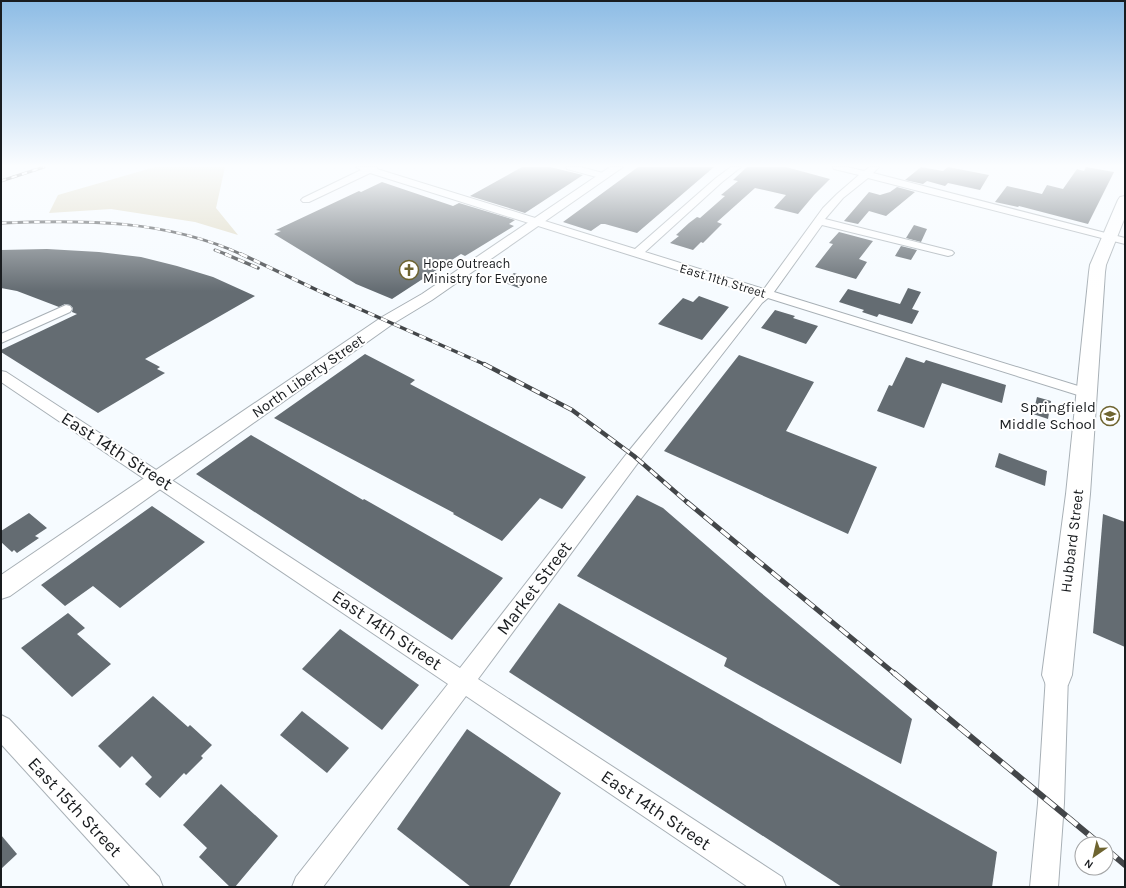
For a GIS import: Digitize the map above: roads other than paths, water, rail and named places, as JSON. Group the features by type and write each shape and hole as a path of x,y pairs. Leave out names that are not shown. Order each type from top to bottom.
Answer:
{"main road":[{"name":"Hubbard Street","path":"1057,675 1078,494 1097,272 1098,265 1118,239 1123,208"}],"street":[{"name":"East 11th Street","path":"492,208 1086,393"},
{"name":"North Liberty Street","path":"1,588 388,320 427,297 558,208"},
{"path":"636,254 687,208"},
{"name":"Market Street","path":"306,887 634,456 758,300 766,294 830,208"},
{"path":"998,208 1118,239"},
{"path":"819,221 948,253"},
{"path":"1,339 66,310"},
{"name":"East 14th Street","path":"1,375 464,681 772,887"},
{"name":"Hubbard Street","path":"1044,887 1051,803 1057,675"},
{"name":"East 15th Street","path":"1,727 149,887"}],"railway":[{"path":"1,223 94,222 124,224 184,234 214,243 243,255"},
{"path":"215,250 228,255"},
{"path":"225,254 258,268"},
{"path":"241,254 319,291 485,365"},
{"path":"485,365 572,410 634,456 688,503"},
{"path":"687,502 895,674"},
{"path":"894,673 1090,836"},
{"path":"1114,856 1125,865"}],"place":[{"name":"Hope Outreach Ministry for Everyone","path":"409,270"},
{"name":"Springfield Middle School","path":"1110,416"}]}
